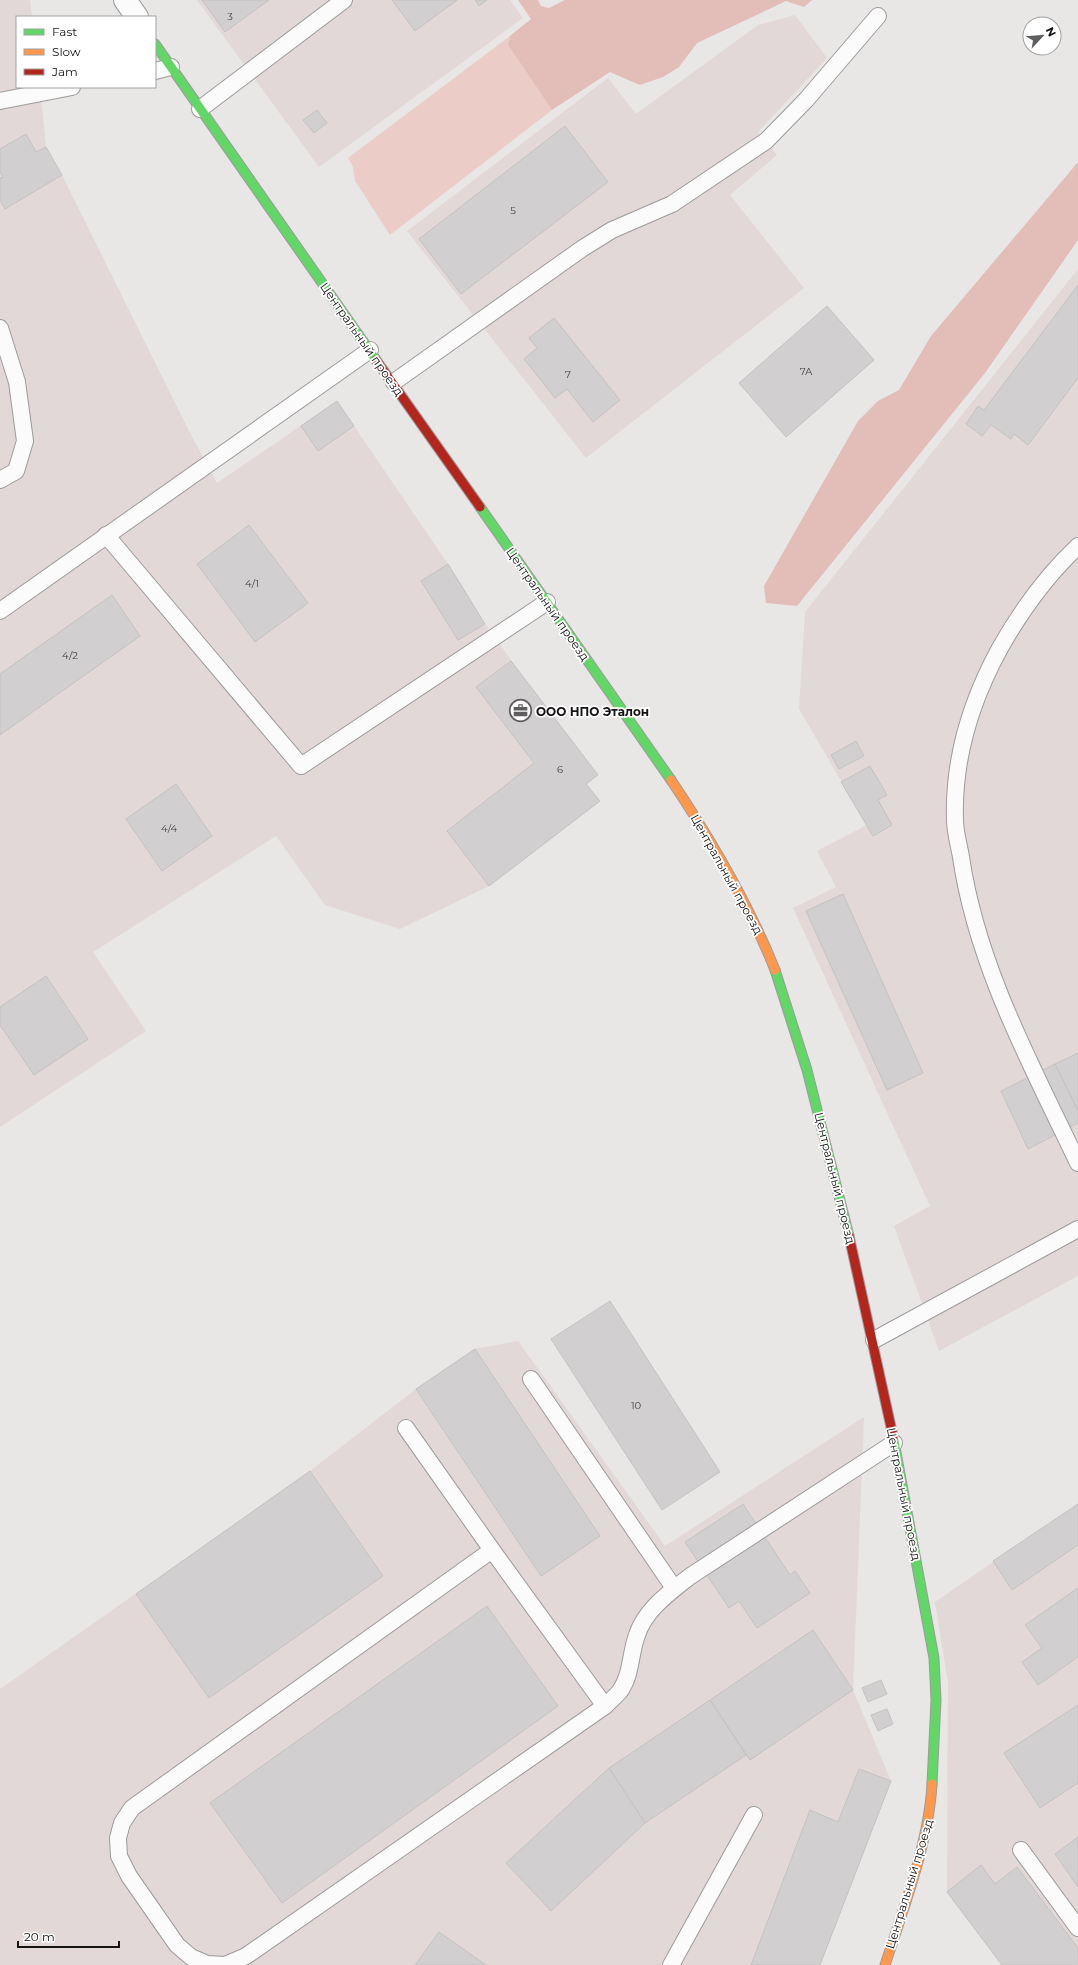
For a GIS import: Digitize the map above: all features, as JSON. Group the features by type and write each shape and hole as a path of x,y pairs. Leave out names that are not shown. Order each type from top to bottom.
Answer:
{"street":[{"path":"125,0 136,16"},
{"name":"Центральный проезд","path":"156,45 394,382 672,781 726,868 761,935 788,1003 813,1088 874,1340 934,1658 935,1736 931,1809 908,1896 885,1965"}],"lane":[{"path":"200,108 344,0"},
{"path":"394,382 583,248 612,230 672,204 766,142 806,100 878,16"},
{"path":"156,70 171,67"},
{"path":"0,101 67,88"},
{"path":"0,328 17,382 24,441 16,472 0,480"},
{"path":"0,611 370,350"},
{"path":"106,535 301,766 547,602"},
{"path":"1078,546 1039,588 1026,606 992,663 974,702 964,733 958,774 955,820 963,872 974,923 994,980 1019,1040 1078,1163"},
{"path":"874,1340 1078,1229"},
{"path":"531,1379 674,1588"},
{"path":"406,1428 605,1706"},
{"path":"492,1550 132,1808 122,1823 118,1838 118,1856 129,1876 178,1945 191,1957 207,1964 225,1965 246,1956 605,1706 620,1690 628,1675 637,1635 646,1617 674,1588 894,1443"},
{"path":"671,1965 754,1815"},
{"path":"1021,1850 1078,1928"}],"shaded area":[{"path":"0,0 30,0 32,16 16,16 16,88 40,88 46,147 62,175 191,435 217,483 337,401 448,564 485,624 598,775 587,784 600,801 489,886 400,929 325,905 276,836 93,952 146,1031 0,1127"},
{"path":"197,0 510,0 523,18 319,167"},
{"path":"518,0 538,0 541,6 549,8 565,0 812,0 804,7 786,1 697,43 679,67 663,77 640,85 610,72 552,110 508,45 510,36 531,19"},
{"path":"795,15 827,58 758,132 777,155 730,195 804,288 586,458 407,231 608,78 636,114 758,25"},
{"path":"510,36 508,45 552,110 390,235 355,181 353,167 348,158"},
{"path":"1078,162 1078,240 985,373 797,606 766,603 764,586 858,421 878,401 899,390 931,336"},
{"path":"1078,269 1078,1276 939,1351 894,1226 930,1206 793,908 836,887 817,851 867,825 799,709 805,612"},
{"path":"518,1341 665,1546 864,1417 853,1690 891,1781 820,1965 0,1965 0,1689 310,1471 416,1389 475,1349"},
{"path":"1078,1504 1078,1965 1002,1965 947,1892 948,1683 935,1602"}],"building":[{"path":"202,0 269,0 225,32"},
{"path":"392,0 457,0 415,31"},
{"path":"475,0 487,0 479,6"},
{"path":"317,110 327,123 314,133 303,120"},
{"path":"565,126 608,182 461,294 419,239"},
{"path":"26,134 36,152 46,147 62,175 5,209 0,200 0,178 3,177 0,172 0,149"},
{"path":"1078,285 1078,378 1028,445 1014,434 1011,439 991,425 982,436 966,424 978,406 984,410"},
{"path":"827,306 874,360 786,437 739,383"},
{"path":"554,318 620,400 593,422 567,389 555,398 524,359 537,348 529,338"},
{"path":"337,401 354,426 318,451 301,426"},
{"path":"249,525 308,603 255,642 197,564"},
{"path":"448,564 485,624 458,640 421,581"},
{"path":"112,595 140,636 0,735 0,674"},
{"path":"511,661 598,775 586,784 600,801 489,886 447,831 534,763 476,687"},
{"path":"856,741 864,756 839,769 831,755"},
{"path":"870,766 887,795 878,800 892,825 873,836 841,782"},
{"path":"176,784 212,836 162,871 126,819"},
{"path":"843,894 923,1073 887,1090 806,911"},
{"path":"46,976 88,1039 34,1075 0,1025 0,1007"},
{"path":"1078,1053 1078,1111 1055,1064"},
{"path":"1055,1064 1078,1111 1078,1123 1028,1149 1001,1091"},
{"path":"610,1301 720,1472 662,1510 551,1339"},
{"path":"475,1349 600,1536 541,1576 416,1389"},
{"path":"310,1471 383,1576 209,1698 136,1594"},
{"path":"743,1504 790,1575 795,1571 810,1593 757,1628 739,1601 729,1608 685,1542"},
{"path":"1078,1504 1078,1545 1012,1590 993,1561"},
{"path":"1078,1588 1078,1657 1038,1685 1022,1662 1042,1648 1025,1625"},
{"path":"487,1606 558,1706 282,1903 210,1803"},
{"path":"813,1630 853,1690 750,1760 710,1700"},
{"path":"881,1680 887,1694 868,1702 862,1688"},
{"path":"710,1700 746,1755 645,1823 609,1768"},
{"path":"1078,1705 1078,1783 1040,1808 1004,1753"},
{"path":"887,1709 893,1724 878,1731 871,1715"},
{"path":"609,1768 645,1823 551,1911 506,1863"},
{"path":"859,1769 891,1781 820,1965 751,1965 810,1810 838,1822"},
{"path":"1078,1837 1078,1887 1055,1854"},
{"path":"981,1865 995,1884 1017,1867 1078,1948 1078,1965 1002,1965 947,1892"},
{"path":"439,1932 486,1965 415,1965"}],"traffic: fast":[{"path":"156,45 376,360"},
{"path":"480,507 671,780"},
{"path":"775,970 807,1070 849,1236"},
{"path":"893,1436 934,1658 936,1700 932,1784"}],"traffic: slow":[{"path":"671,780 701,826 728,872 753,920 775,970"},
{"path":"885,1965 921,1852 930,1806 932,1784"}],"traffic: jam":[{"path":"376,360 480,507"},
{"path":"849,1236 893,1436"}],"place":[{"name":"ООО НПО Эталон","path":"520,711"}]}
